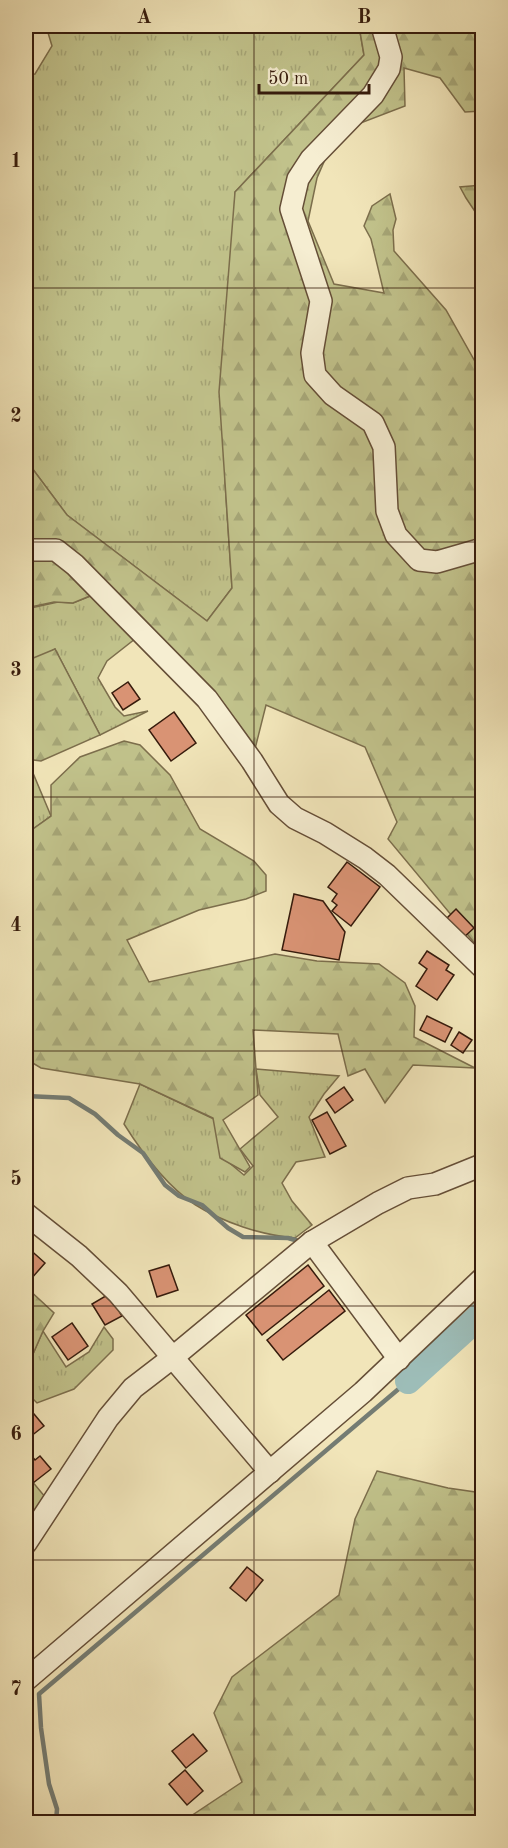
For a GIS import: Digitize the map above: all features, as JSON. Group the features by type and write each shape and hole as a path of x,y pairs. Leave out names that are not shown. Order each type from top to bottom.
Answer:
{"street":[{"path":"382,26 391,57 388,69 373,95 311,159 298,179 291,209 321,301 312,353 315,375 333,395 374,423 384,447 387,511 396,535 419,560 437,562 483,549"},
{"path":"26,550 56,550 75,565 207,699 252,761 279,804 295,818 326,833 387,874 483,967"},
{"path":"26,1543 108,1418 133,1388 312,1242 408,1188 435,1184 483,1165"},
{"path":"26,1214 79,1256 118,1293 270,1472"},
{"path":"312,1242 399,1359"},
{"path":"26,1678 270,1472 399,1359 483,1279"}],"green space":[{"path":"46,26 359,26 364,55 235,192 225,482 232,588 207,621 67,515 26,460 26,75 35,74 52,46"},
{"path":"359,26 482,26 482,111 465,112 440,78 404,68 405,106 337,132 317,178 308,221 334,284 384,293 371,239 364,226 372,206 390,194 396,219 393,230 394,251 446,310 482,374 482,952 388,839 397,822 365,747 266,705 252,761 104,594 92,595 73,603 54,602 26,608 26,460 67,515 207,621 232,588 219,392 235,192 364,55"},
{"path":"482,185 482,222 460,187"},
{"path":"93,595 140,635 107,661 98,678 115,707 124,716 148,711 100,735 55,649 26,665 26,609 58,602 73,603"},
{"path":"55,649 100,735 41,761 26,759 26,661"},
{"path":"124,741 140,745 170,775 200,829 254,861 266,875 266,891 246,899 199,910 127,940 149,982 275,954 317,961 379,964 405,983 415,1006 414,1037 475,1068 413,1065 385,1103 365,1069 348,1076 338,1034 253,1030 258,1095 223,1120 250,1167 245,1172 220,1158 213,1118 140,1084 41,1068 26,1059 26,834 51,816 51,785 80,757"},
{"path":"26,765 30,766 51,816 26,834"},
{"path":"256,1069 339,1076 309,1117 325,1157 296,1162 282,1183 292,1201 312,1225 295,1238 243,1227 194,1204 174,1188 155,1167 124,1124 140,1084 216,1120 220,1155 244,1175 253,1166 240,1149 278,1117 260,1095"},
{"path":"26,1287 54,1313 43,1331 26,1370"},
{"path":"104,1327 113,1339 113,1350 74,1389 37,1403 26,1392 26,1370 43,1331 66,1367 89,1352"},
{"path":"377,1471 448,1488 482,1493 482,1822 182,1822 242,1782 214,1713 232,1677 339,1595 355,1519"},
{"path":"26,1474 51,1504 26,1543"}],"building":[{"path":"128,682 140,699 123,710 112,693"},
{"path":"174,712 196,743 171,761 149,730"},
{"path":"347,862 380,887 351,926 332,911 337,905 332,901 337,894 328,887"},
{"path":"294,894 323,901 345,932 339,960 282,950"},
{"path":"456,909 474,928 463,938 445,920"},
{"path":"427,951 449,965 446,970 454,975 437,1000 416,986 427,969 419,963"},
{"path":"427,1016 452,1028 445,1042 420,1030"},
{"path":"459,1032 472,1040 463,1053 451,1045"},
{"path":"344,1087 353,1100 335,1113 326,1100"},
{"path":"327,1112 346,1146 330,1154 312,1120"},
{"path":"26,1246 45,1263 31,1279 26,1274"},
{"path":"169,1265 178,1290 157,1297 149,1271"},
{"path":"308,1265 324,1286 262,1335 246,1315"},
{"path":"329,1290 345,1311 283,1360 267,1340"},
{"path":"109,1294 122,1316 105,1325 92,1304"},
{"path":"72,1323 88,1346 68,1360 52,1337"},
{"path":"34,1414 44,1426 26,1440 26,1421"},
{"path":"26,1449 35,1460 40,1456 51,1469 33,1483 26,1474"},
{"path":"247,1567 263,1580 246,1601 230,1588"},
{"path":"193,1734 207,1751 186,1768 172,1751"},
{"path":"185,1770 203,1791 187,1805 169,1784"}],"waterway":[{"path":"26,1096 69,1098 95,1114 143,1153 165,1185 179,1196 202,1205 228,1228 243,1237 288,1238 302,1242"},
{"path":"408,1381 482,1314"},
{"path":"56,1822 57,1809 49,1784 39,1694 408,1381 398,1368"}]}
